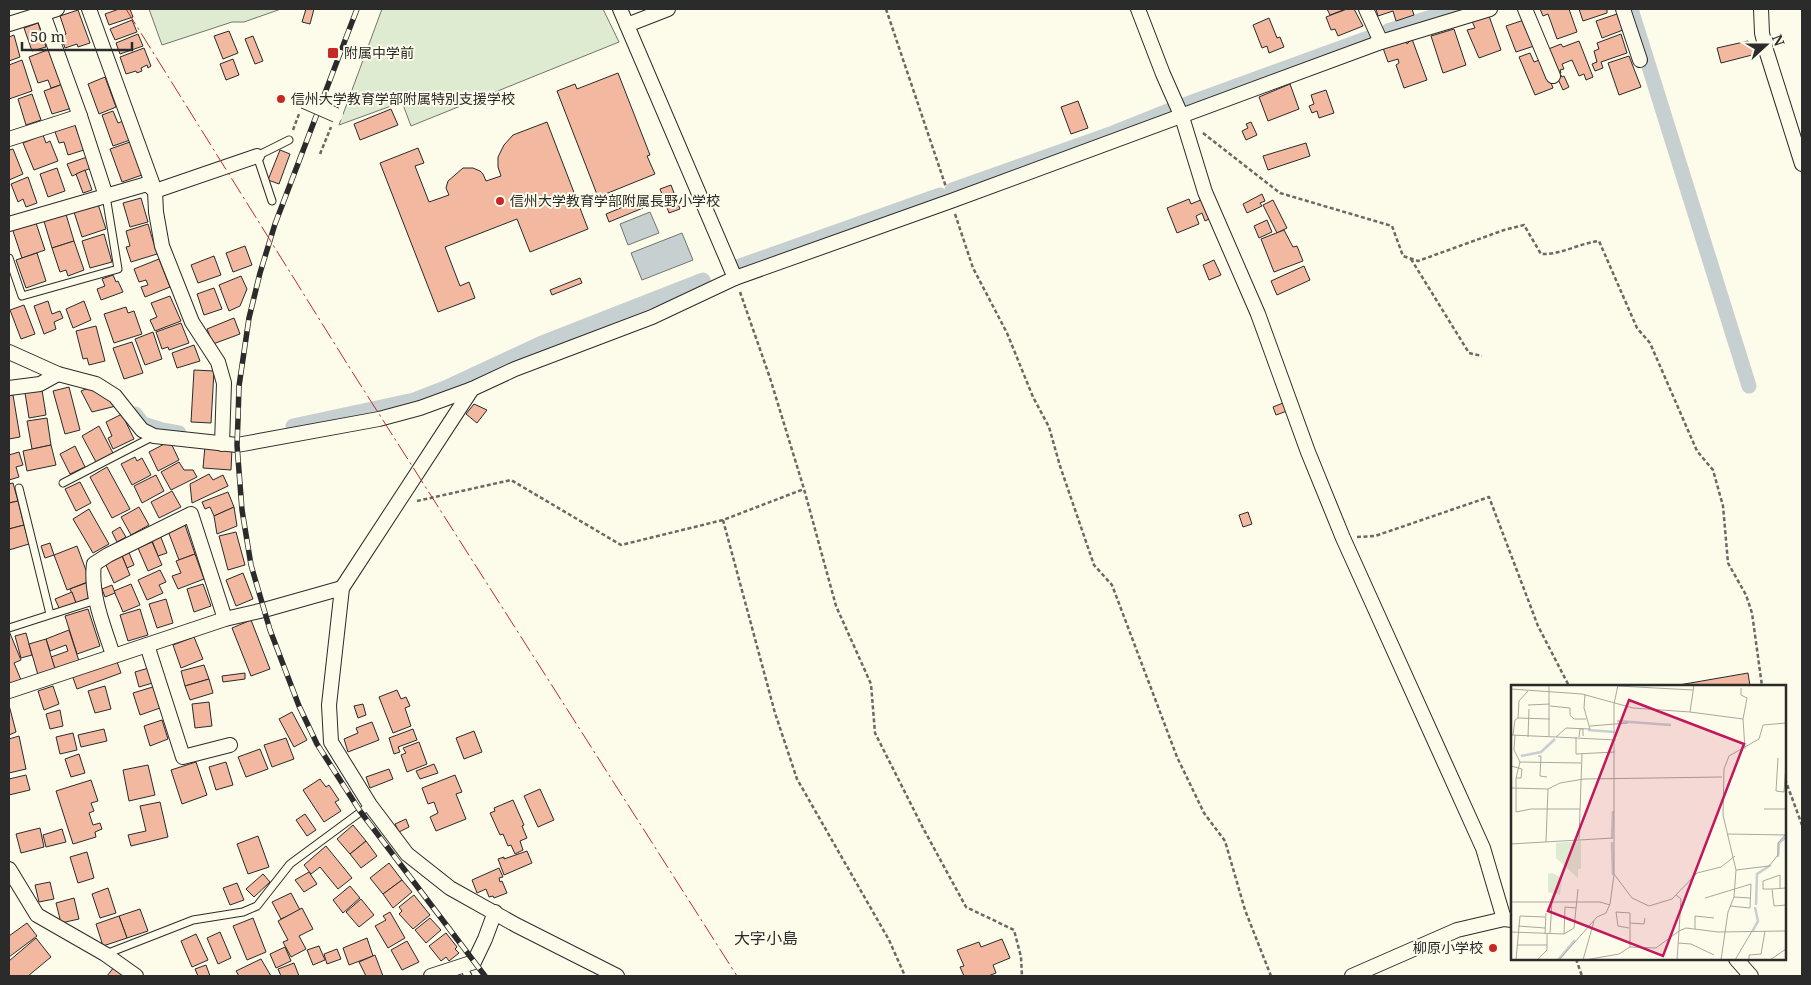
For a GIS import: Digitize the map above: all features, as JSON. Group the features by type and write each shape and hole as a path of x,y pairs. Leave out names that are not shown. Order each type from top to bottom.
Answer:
{"street":[{"path":"9,24 57,9"},
{"path":"89,9 155,191 156,212 162,246 192,322 218,362 224,384 222,444"},
{"path":"620,9 736,278"},
{"path":"627,25 668,9"},
{"path":"1138,9 1181,116 1205,192 1258,314 1308,452 1343,538 1483,848 1508,919 1457,930 1352,976"},
{"path":"1366,9 1381,42"},
{"path":"1525,9 1553,76"},
{"path":"1623,9 1640,60"},
{"path":"1761,9 1762,33 1766,50 1802,164"},
{"path":"9,352 58,374 96,384 115,396 142,430 154,436 238,445 379,419 420,408 515,369 652,317 736,278 951,201 1381,42 1482,10"},
{"path":"43,14 80,116 106,196"},
{"path":"304,101 336,115"},
{"path":"9,139 80,116"},
{"path":"155,191 257,156"},
{"path":"9,224 147,184 155,191"},
{"path":"9,388 40,384 58,374"},
{"path":"472,388 342,588 329,705 331,742 370,805 407,854 450,888 516,925 617,976"},
{"path":"113,655 96,600 94,564 108,555 191,514 225,619"},
{"path":"9,691 225,619 342,588"},
{"path":"147,644 183,757 230,745"},
{"path":"9,869 37,915 104,954 136,976"},
{"path":"431,976 465,971 474,962 495,912"},
{"path":"1737,960 1751,976"}],"lane":[{"path":"272,201 257,156 289,140"},
{"path":"9,258 22,296 118,269 106,196"},
{"path":"64,483 154,436"},
{"path":"19,488 50,614"},
{"path":"9,628 96,600"},
{"path":"104,954 193,920 243,912 257,906 290,864 370,805"}],"path":[{"path":"886,9 973,268 1007,333 1049,427 1060,466 1094,565 1112,585 1177,757 1204,813 1225,841 1245,910 1271,976"},
{"path":"289,140 304,101"},
{"path":"320,154 336,115"},
{"path":"1181,116 1280,192 1392,226 1403,256 1418,262 1504,230 1524,225 1541,254 1550,255 1587,242 1600,241 1637,328 1650,343 1698,451 1713,470 1723,506 1728,563 1746,595 1752,613 1762,685"},
{"path":"1411,259 1469,354 1482,356"},
{"path":"736,278 770,378 804,489 836,606 871,684 875,733 922,828 966,907 1014,930 1021,957 1022,976"},
{"path":"396,506 511,480 621,545 723,520 804,489"},
{"path":"1343,538 1375,536 1489,497 1538,626 1568,685"},
{"path":"723,520 774,713 797,779 889,940 905,976"},
{"path":"1786,782 1802,825"},
{"path":"1576,960 1582,976"}],"green space":[{"path":"149,9 281,9 244,22 232,22 162,45"},
{"path":"382,9 603,9 619,42 411,126 402,102 339,125"}],"shaded area":[{"path":"650,212 659,233 628,245 620,224"},
{"path":"682,233 693,260 642,280 631,253"}],"building":[{"path":"119,9 130,9 133,17 109,25 105,14"},
{"path":"306,9 314,9 310,24 302,22"},
{"path":"1327,9 1346,9 1330,15"},
{"path":"1347,9 1354,9 1363,26 1338,36 1335,29 1331,30 1326,17"},
{"path":"1376,9 1412,9 1414,15 1396,21 1393,11 1378,16"},
{"path":"1540,9 1569,9 1577,32 1557,39 1548,14 1543,16"},
{"path":"1579,9 1607,9 1607,13 1583,21"},
{"path":"78,10 90,43 78,47 77,44 65,48 61,36 66,34 60,16"},
{"path":"1488,13 1501,50 1479,58 1467,30 1475,28 1471,19"},
{"path":"1617,14 1623,30 1602,38 1596,21"},
{"path":"1269,18 1277,38 1280,37 1284,47 1269,53 1267,46 1262,48 1253,25"},
{"path":"132,20 137,32 115,40 110,29"},
{"path":"1524,20 1534,46 1516,52 1506,26"},
{"path":"38,23 46,47 32,51 24,28"},
{"path":"1454,29 1466,65 1443,73 1431,36"},
{"path":"229,31 238,53 223,59 214,36"},
{"path":"138,34 143,46 120,54 116,43"},
{"path":"1621,34 1627,53 1601,62 1603,68 1595,71 1592,64 1597,62 1594,51 1599,49 1597,43"},
{"path":"14,35 20,57 9,61 9,37"},
{"path":"253,36 263,61 255,64 245,39"},
{"path":"1412,39 1427,80 1404,88 1396,65 1399,63 1398,59 1388,62 1383,48 1406,40 1407,44"},
{"path":"1579,41 1593,77 1586,80 1584,74 1579,76 1572,60 1562,64 1564,69 1560,70 1561,73 1555,75 1546,50 1561,44 1563,47"},
{"path":"1748,41 1749,44 1754,43 1756,54 1721,63 1717,48"},
{"path":"144,48 151,66 148,68 147,65 141,68 142,71 137,73 136,71 126,74 120,57"},
{"path":"50,49 63,84 51,88 48,80 38,83 29,57"},
{"path":"1530,53 1534,62 1542,59 1553,88 1535,95 1519,57"},
{"path":"1629,56 1641,87 1619,95 1608,63"},
{"path":"233,59 239,75 226,80 220,64"},
{"path":"22,60 32,91 9,99 9,65"},
{"path":"618,73 650,155 647,156 655,174 598,197 557,91 575,84 577,89"},
{"path":"1561,75 1562,77 1564,76 1569,87 1563,90 1557,77"},
{"path":"105,77 116,107 99,114 88,84"},
{"path":"63,84 72,108 52,114 44,91"},
{"path":"1290,84 1299,109 1268,121 1259,97"},
{"path":"1326,90 1334,113 1319,118 1317,111 1312,113 1309,106 1314,104 1311,95"},
{"path":"32,94 41,120 26,125 18,99"},
{"path":"1078,101 1088,128 1071,134 1061,107"},
{"path":"391,109 398,125 360,140 354,124"},
{"path":"113,111 118,123 123,121 130,140 113,146 102,115"},
{"path":"74,122 84,150 68,155 64,142 59,143 54,129"},
{"path":"547,122 588,229 530,252 517,219 445,247 460,286 469,282 475,298 438,312 380,163 418,148 424,163 415,166 429,202 449,195 446,188 448,181 463,168 473,168 480,171 486,181 501,176 498,167 498,157 504,145 513,135"},
{"path":"1251,122 1257,135 1246,140 1242,131 1248,128 1246,124"},
{"path":"43,135 46,143 50,141 58,161 34,170 23,143"},
{"path":"130,142 142,175 122,182 110,149"},
{"path":"1306,143 1310,156 1268,170 1263,156"},
{"path":"13,149 23,174 9,180 9,150"},
{"path":"280,150 290,154 279,184 268,180"},
{"path":"87,157 91,168 72,176 67,164"},
{"path":"57,168 65,191 48,197 40,174"},
{"path":"85,170 92,190 83,193 76,174"},
{"path":"28,177 37,203 26,207 23,199 18,202 11,184"},
{"path":"671,185 680,209 669,213 660,189"},
{"path":"1262,194 1265,201 1260,203 1262,206 1247,213 1243,204"},
{"path":"141,198 148,222 130,227 123,203"},
{"path":"1189,199 1191,204 1203,199 1211,218 1205,221 1202,213 1196,216 1199,224 1177,233 1167,208"},
{"path":"640,200 643,208 609,222 606,214"},
{"path":"1273,200 1287,228 1277,233 1263,205"},
{"path":"98,204 106,229 82,237 74,212"},
{"path":"65,211 74,241 52,248 43,218"},
{"path":"35,220 45,250 22,258 12,228"},
{"path":"1267,220 1272,232 1259,238 1254,226"},
{"path":"148,224 157,254 131,262 126,247 130,246 126,231"},
{"path":"1284,230 1293,247 1297,246 1303,261 1274,272 1261,239"},
{"path":"104,234 112,262 90,268 82,241"},
{"path":"74,241 84,270 68,276 66,270 60,272 52,248"},
{"path":"245,246 252,265 233,272 226,253"},
{"path":"37,253 46,281 26,288 16,260"},
{"path":"214,256 221,275 198,283 191,265"},
{"path":"159,259 170,287 145,297 141,287 148,285 146,280 139,282 134,269"},
{"path":"1214,260 1221,275 1209,280 1203,265"},
{"path":"1304,266 1310,280 1277,295 1271,281"},
{"path":"113,275 123,292 101,300 97,289 105,286 102,279"},
{"path":"241,276 247,289 240,306 229,311 219,285"},
{"path":"580,278 582,283 552,295 550,290"},
{"path":"214,288 222,309 204,315 197,294"},
{"path":"170,296 181,321 155,331 150,320 157,317 151,303"},
{"path":"48,301 52,314 60,311 63,318 54,322 56,329 44,334 34,306"},
{"path":"84,301 91,320 73,328 66,309"},
{"path":"24,305 35,334 21,339 10,310"},
{"path":"126,307 128,313 134,311 142,334 114,343 104,314"},
{"path":"234,318 240,334 213,344 207,329"},
{"path":"181,323 189,343 169,350 168,347 162,349 156,332"},
{"path":"96,326 105,361 89,365 87,358 83,359 76,331"},
{"path":"153,332 162,359 145,365 135,339"},
{"path":"132,342 143,373 124,379 113,348"},
{"path":"194,345 200,361 177,368 172,353"},
{"path":"194,370 214,371 211,423 191,422"},
{"path":"69,387 80,430 65,434 53,391"},
{"path":"92,389 107,397 116,406 92,412 81,391"},
{"path":"42,390 46,415 29,418 25,393"},
{"path":"9,395 13,395 20,437 9,439"},
{"path":"1283,403 1287,411 1276,415 1273,407"},
{"path":"474,404 487,410 477,423 466,414"},
{"path":"122,414 134,439 113,449 108,438 112,436 106,422"},
{"path":"47,418 51,445 32,449 27,421"},
{"path":"99,426 113,453 96,462 82,436"},
{"path":"170,441 179,460 158,471 149,452"},
{"path":"51,445 56,465 27,471 23,451"},
{"path":"75,446 85,467 70,474 60,454"},
{"path":"205,446 232,448 231,470 203,468"},
{"path":"19,452 23,465 16,467 19,477 9,480 9,455"},
{"path":"135,457 137,461 142,458 151,475 132,485 121,464"},
{"path":"179,462 184,470 193,470 197,477 171,490 161,472"},
{"path":"107,467 130,509 112,518 90,477"},
{"path":"209,474 213,480 223,475 228,486 192,503 190,484"},
{"path":"156,475 164,491 142,503 134,486"},
{"path":"80,482 91,503 76,511 65,489"},
{"path":"13,483 18,501 9,503 9,484"},
{"path":"172,491 181,507 159,518 151,502"},
{"path":"228,492 234,507 214,516 210,507 205,509 202,502"},
{"path":"18,501 24,525 9,529 9,503"},
{"path":"139,507 149,525 131,535 121,517"},
{"path":"234,507 237,526 217,534 214,516"},
{"path":"89,509 109,544 93,553 73,519"},
{"path":"1248,512 1252,524 1243,527 1239,515"},
{"path":"24,525 29,544 9,550 9,529"},
{"path":"185,525 195,554 179,560 168,531"},
{"path":"120,527 126,537 117,542 112,532"},
{"path":"236,532 245,565 228,570 219,536"},
{"path":"160,535 167,553 158,556 151,538"},
{"path":"152,542 162,565 148,571 138,548"},
{"path":"50,543 54,555 45,558 41,546"},
{"path":"77,546 90,581 67,590 54,555"},
{"path":"128,550 134,565 127,568 121,553"},
{"path":"195,554 204,579 178,589 172,576 181,573 176,561"},
{"path":"122,556 130,575 114,583 105,563"},
{"path":"160,570 166,582 159,585 163,593 147,600 138,580"},
{"path":"243,573 253,599 236,606 226,580"},
{"path":"86,583 91,597 76,603 70,589"},
{"path":"131,584 140,605 123,612 114,591"},
{"path":"203,584 211,606 194,612 187,589"},
{"path":"112,585 115,593 105,597 102,589"},
{"path":"72,592 76,603 60,610 55,599"},
{"path":"166,599 173,623 157,628 149,604"},
{"path":"88,609 100,646 77,654 65,616"},
{"path":"140,609 148,635 128,641 120,615"},
{"path":"251,620 270,669 251,676 232,628"},
{"path":"69,630 79,661 55,669 51,657 68,651 66,645 50,651 46,639"},
{"path":"9,631 21,660 14,663 21,680 9,685"},
{"path":"26,633 32,655 21,658 15,636"},
{"path":"194,637 203,659 181,668 173,645"},
{"path":"46,639 55,669 38,675 29,644"},
{"path":"116,659 121,673 77,689 72,675"},
{"path":"204,665 209,679 185,686 181,671"},
{"path":"152,667 156,682 139,687 135,672"},
{"path":"245,673 245,679 223,682 222,676"},
{"path":"1748,673 1750,685 1679,685"},
{"path":"209,679 213,693 190,700 185,686"},
{"path":"53,686 59,704 44,710 38,691"},
{"path":"105,686 111,709 95,713 88,691"},
{"path":"156,686 163,707 140,715 133,693"},
{"path":"397,690 401,699 406,697 410,706 405,708 411,726 393,733 379,697"},
{"path":"209,702 212,726 195,728 192,704"},
{"path":"363,704 366,715 358,718 354,706"},
{"path":"9,705 16,732 9,735"},
{"path":"60,710 63,726 50,729 46,714"},
{"path":"292,712 307,740 294,747 279,719"},
{"path":"162,720 168,739 150,746 144,726"},
{"path":"372,722 379,740 348,752 344,739 358,733 356,728"},
{"path":"104,729 107,741 81,747 78,735"},
{"path":"413,729 417,740 398,747 400,752 394,754 389,738"},
{"path":"474,731 482,752 464,759 456,738"},
{"path":"73,733 77,750 60,754 56,737"},
{"path":"19,736 26,769 9,773 9,739"},
{"path":"286,738 294,759 272,767 264,745"},
{"path":"419,742 427,764 407,772 401,755 406,753 403,748"},
{"path":"260,749 268,769 246,777 238,757"},
{"path":"79,754 85,773 71,777 65,759"},
{"path":"196,762 207,795 182,804 171,770"},
{"path":"226,762 233,785 216,790 209,767"},
{"path":"434,764 438,773 420,779 416,771"},
{"path":"148,765 155,795 129,801 123,770"},
{"path":"389,769 393,779 370,788 366,777"},
{"path":"26,775 30,790 9,795 9,779"},
{"path":"455,775 462,792 456,794 466,819 436,831 430,817 438,813 434,802 428,804 422,788"},
{"path":"320,779 326,787 329,785 339,800 335,802 341,811 324,822 303,790"},
{"path":"91,780 98,801 91,803 94,811 89,813 93,825 100,823 102,829 95,832 96,837 73,844 56,791"},
{"path":"540,789 554,820 538,827 524,796"},
{"path":"513,800 524,825 522,826 527,838 520,841 523,850 515,854 511,845 508,846 503,834 500,835 490,813 495,811 494,808"},
{"path":"160,802 168,837 131,846 128,835 146,831 140,806"},
{"path":"305,814 316,830 307,836 296,820"},
{"path":"406,819 409,827 399,832 395,824"},
{"path":"353,825 366,841 350,854 337,839"},
{"path":"40,828 44,847 21,853 16,834"},
{"path":"62,829 66,842 46,847 43,835"},
{"path":"258,836 269,867 248,874 237,844"},
{"path":"366,841 377,856 361,868 350,854"},
{"path":"326,846 352,878 338,889 320,867 311,874 304,865"},
{"path":"527,851 532,863 504,875 498,859 504,857 504,859"},
{"path":"87,852 94,878 78,883 70,857"},
{"path":"389,863 402,880 383,894 370,878"},
{"path":"499,868 503,877 499,878 500,882 502,881 507,893 494,898 493,896 489,897 486,889 477,893 472,880"},
{"path":"309,872 317,884 304,892 295,880"},
{"path":"263,874 270,882 254,897 246,889"},
{"path":"402,880 412,892 393,908 383,894"},
{"path":"50,882 54,899 39,902 35,885"},
{"path":"237,883 244,900 230,905 223,888"},
{"path":"350,886 360,898 343,913 333,900"},
{"path":"108,888 116,913 100,918 92,894"},
{"path":"291,893 300,910 281,919 272,902"},
{"path":"414,895 430,915 413,929 399,914 402,911 399,907"},
{"path":"74,898 79,919 61,923 56,903"},
{"path":"361,899 374,915 359,927 346,912"},
{"path":"302,908 313,929 299,936 306,949 291,957 283,942 288,940 278,921"},
{"path":"140,909 148,931 127,938 119,916"},
{"path":"390,912 405,938 388,948 375,926 386,920 383,916"},
{"path":"119,916 127,938 103,946 96,924"},
{"path":"253,918 266,952 247,960 233,926"},
{"path":"430,918 441,930 426,943 415,930"},
{"path":"27,923 37,936 9,957 9,936"},
{"path":"220,932 231,958 218,964 207,938"},
{"path":"446,933 457,947 455,949 459,953 449,961 446,957 441,961 429,946"},
{"path":"196,934 208,960 192,967 181,941"},
{"path":"36,938 51,957 28,976 9,976 9,961"},
{"path":"367,938 373,956 349,965 343,948"},
{"path":"1002,939 1010,958 993,965 996,973 988,976 964,976 960,967 964,966 957,950 979,942 981,947"},
{"path":"407,941 419,962 402,970 391,950"},
{"path":"319,946 325,960 313,965 307,950"},
{"path":"285,947 291,961 276,968 270,954"},
{"path":"337,949 341,959 327,964 324,954"},
{"path":"375,955 383,976 366,976 359,962"},
{"path":"261,959 271,976 239,976 236,971"},
{"path":"294,963 299,976 281,976 278,969"},
{"path":"206,965 210,976 198,976 195,969"},
{"path":"114,967 126,976 107,976"}],"waterway":[{"path":"1388,31 1457,9"},
{"path":"1631,9 1749,386"},
{"path":"1184,105 1368,38"},
{"path":"952,190 1113,133 1173,109"},
{"path":"737,267 940,195"},
{"path":"293,426 414,400 445,388 542,343 703,280"},
{"path":"135,414 143,424 179,433"}],"railway":[{"path":"357,9 275,224 249,318 239,386 237,445 242,510 251,565 270,630 299,706 317,744 360,811 485,976"}],"power":[{"path":"126,9 351,370 737,976"}],"place":[{"name":"附属中学前","path":"333,53"},
{"name":"信州大学教育学部附属特別支援学校","path":"281,99"},
{"name":"信州大学教育学部附属長野小学校","path":"500,201"},
{"name":"柳原小学校","path":"1493,948"}],"district":[{"name":"大字小島","path":"766,938"}]}
